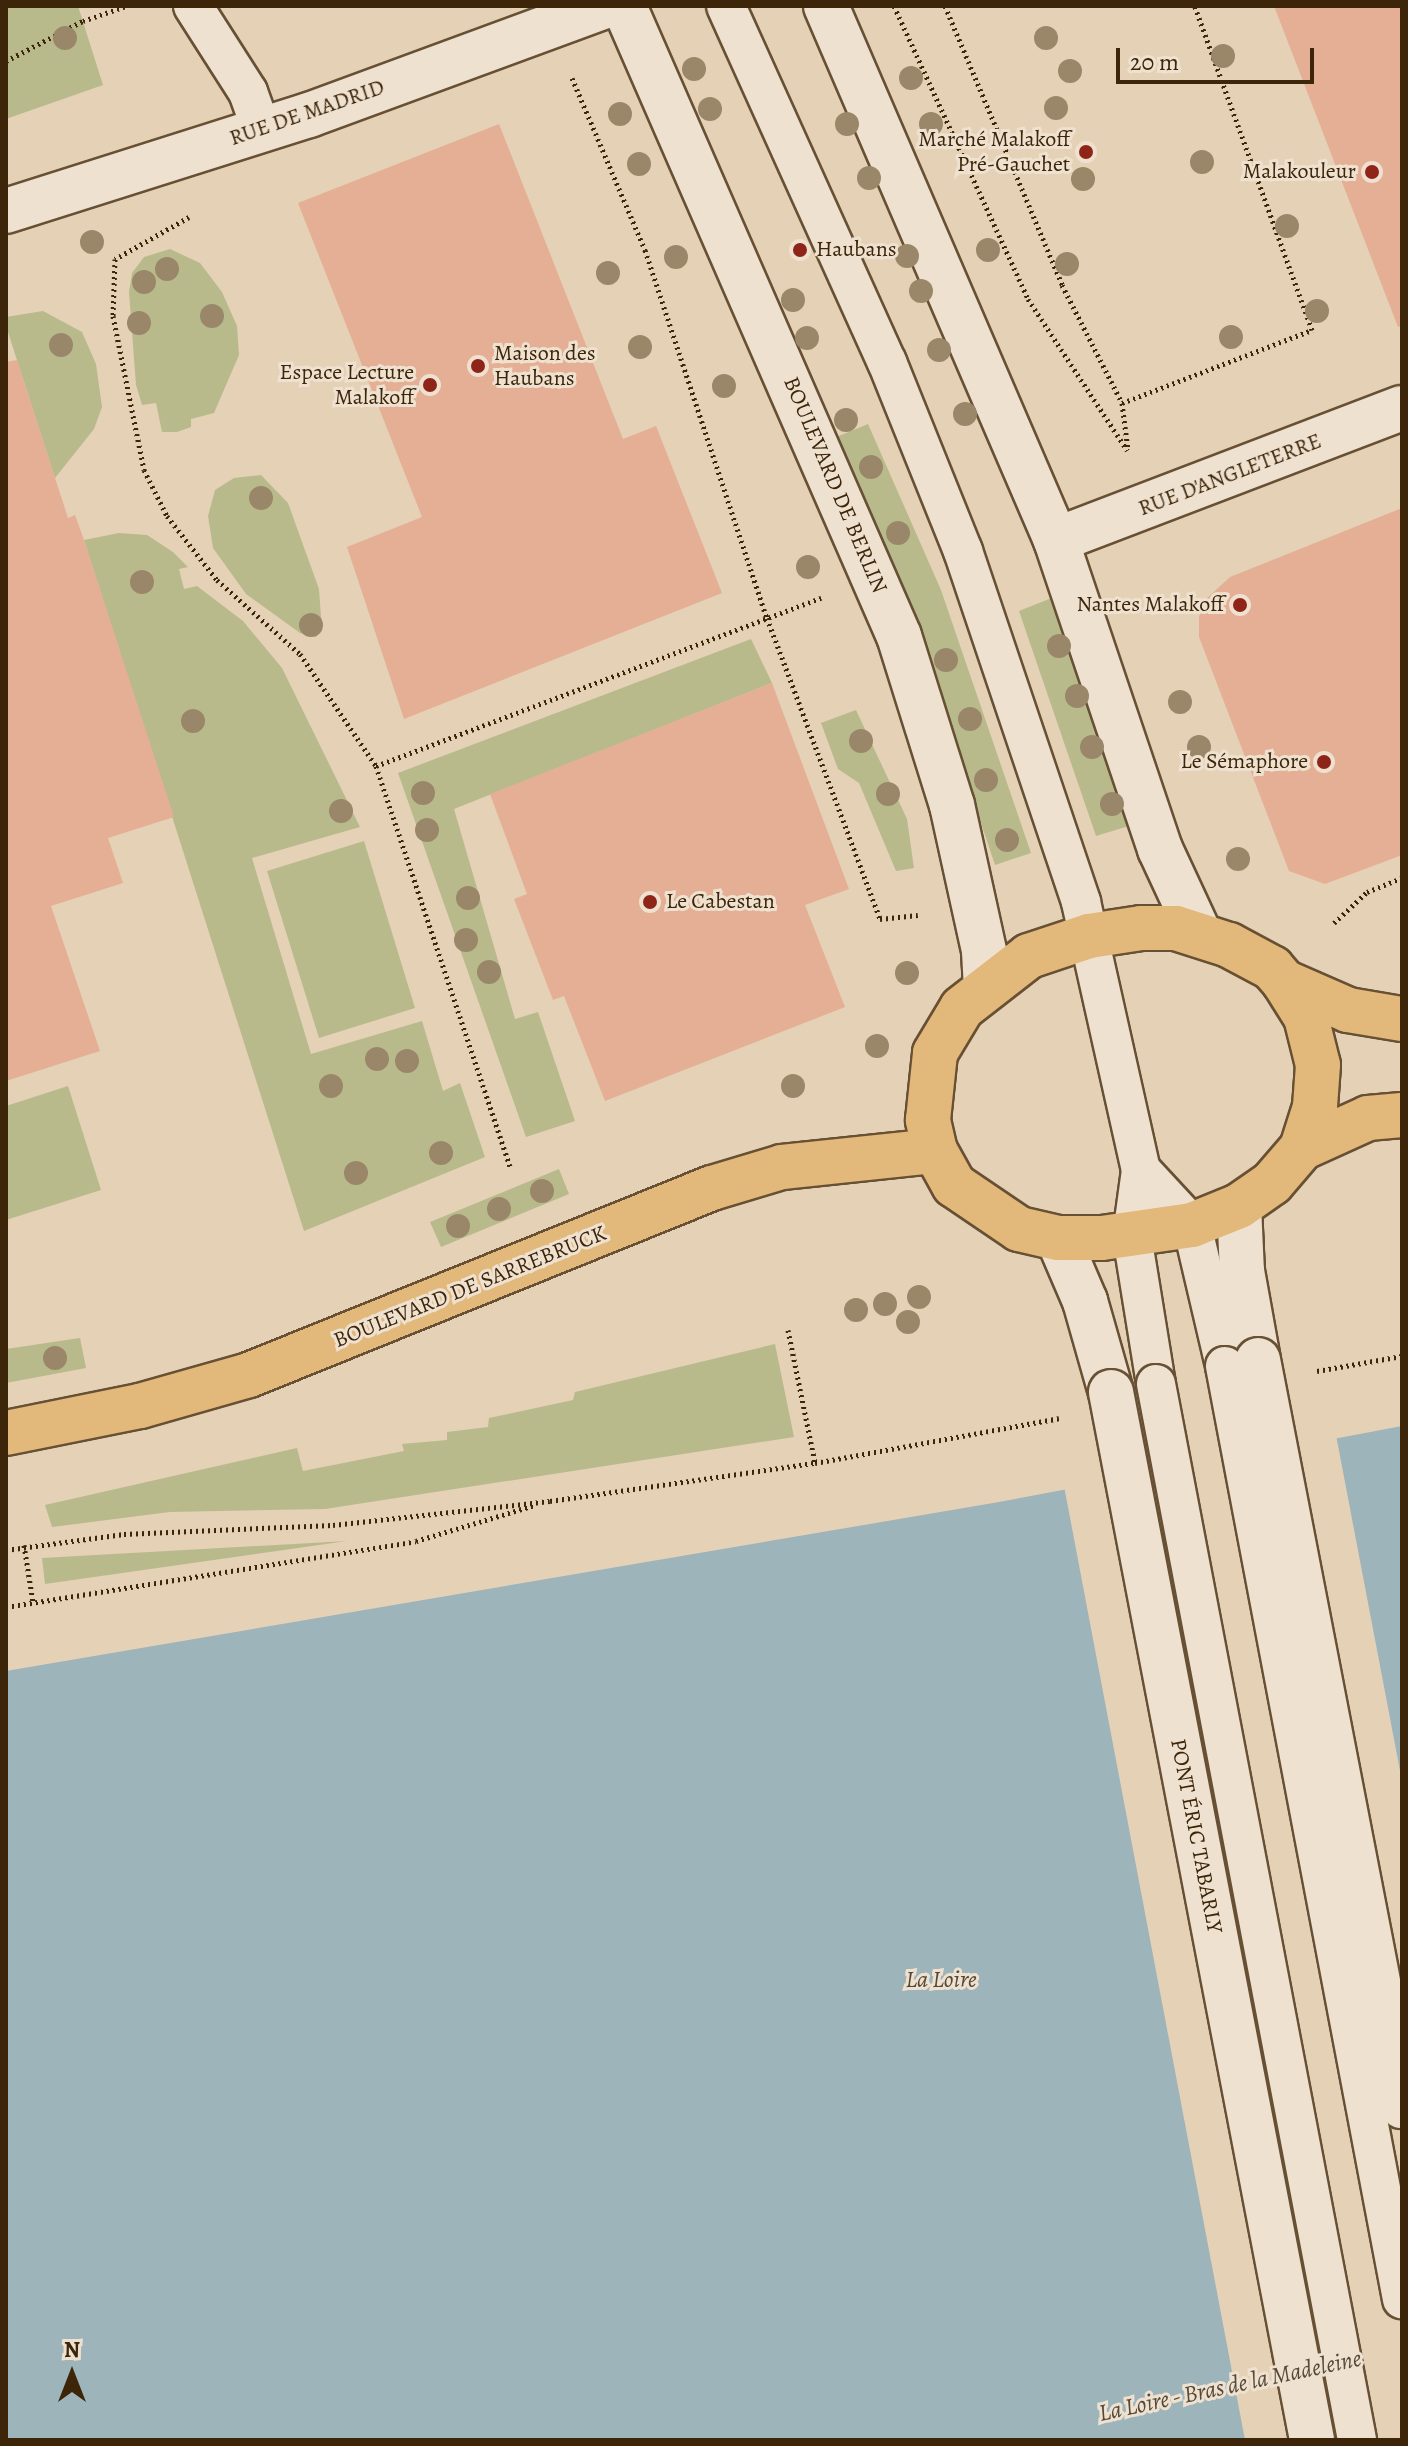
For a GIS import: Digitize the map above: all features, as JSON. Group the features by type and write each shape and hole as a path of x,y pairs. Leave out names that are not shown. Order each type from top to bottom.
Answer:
{"main road":[{"path":"1284,982 1306,1017 1318,1065 1315,1107 1302,1148 1272,1183 1239,1206 1192,1225 1132,1236 1058,1238 1019,1229 986,1210 954,1185 935,1151 928,1120 935,1053 947,1028 986,985 1029,956 1089,936 1141,928 1200,935 1254,957 1284,982 1348,1010 1402,1019"},
{"path":"1302,1148 1368,1118 1402,1115"},
{"name":"BOULEVARD DE SARREBRUCK","path":"6,1433 140,1406 249,1375 712,1188 782,1167 935,1151"}],"street":[{"name":"RUE DE MADRID","path":"6,211 262,131 606,6"},
{"name":"BOULEVARD DE BERLIN","path":"624,6 876,582 952,805 986,985"},
{"path":"826,6 1056,540 1160,849 1200,935"},
{"name":"RUE D'ANGLETERRE","path":"1056,540 1402,408"},
{"path":"1239,1206 1242,1363 1402,2106"},
{"name":"PONT ÉRIC TABARLY","path":"1058,1238 1085,1301 1111,1392 1312,2440"}],"lane":[{"path":"193,6 248,92 262,131"},
{"path":"726,6 887,362 963,551 1018,703 1089,936 1141,1170 1132,1236 1156,1384 1357,2440"},
{"path":"1141,1170 1192,1225 1242,1363 1402,2299"}],"path":[{"path":"6,61 83,21 126,6"},
{"path":"894,6 1028,299 1128,451 1122,403 1062,285 945,6"},
{"path":"1122,403 1312,330 1195,6"},
{"path":"550,26 645,250 767,618 880,919 928,914"},
{"path":"203,208 115,259 113,316 144,470 167,516 217,580 300,654 376,766 510,1167"},
{"path":"376,766 767,618 876,582"},
{"path":"1334,923 1367,892 1402,878"},
{"path":"788,1330 815,1463"},
{"path":"6,1550 24,1545 140,1533 333,1525 550,1501 732,1474"},
{"path":"6,1607 416,1541 550,1501"},
{"path":"24,1545 33,1602"}],"green space":[{"path":"6,6 78,6 103,85 6,119"},
{"path":"170,249 200,263 222,292 237,326 239,355 214,413 191,419 191,427 177,432 162,432 156,403 142,405 136,385 129,292 132,273 144,257"},
{"path":"43,311 82,332 96,364 102,407 94,429 55,478 6,326 6,317"},
{"path":"868,424 941,590 1031,853 995,865 951,733 834,438"},
{"path":"261,475 288,503 319,589 322,631 316,637 300,633 246,594 213,548 208,516 215,490 234,478"},
{"path":"119,533 147,535 173,552 188,567 179,569 184,589 197,586 243,621 282,668 360,827 252,858 311,1054 422,1021 443,1091 460,1083 485,1157 304,1231 84,540"},
{"path":"1054,597 1132,825 1096,836 1019,611"},
{"path":"751,639 772,683 454,809 515,1019 538,1012 575,1121 526,1137 398,773"},
{"path":"856,710 907,819 914,868 896,871 859,783 838,769 821,723"},
{"path":"364,841 415,1008 319,1038 267,871"},
{"path":"68,1086 101,1190 6,1220 6,1106"},
{"path":"559,1169 569,1194 441,1247 430,1222"},
{"path":"80,1338 86,1368 6,1383 6,1349"},
{"path":"775,1344 794,1437 325,1509 170,1512 52,1527 45,1505 297,1448 303,1471 404,1451 402,1444 447,1440 447,1432 488,1427 489,1418 573,1400 575,1392"},
{"path":"347,1541 45,1584 42,1558"}],"water":[{"name":"La Loire","path":"1402,1426 1402,2440 6,2440 6,1671 999,1502"}],"pier":[{"path":"1336,1435 1402,1781 1402,2440 1245,2440 1064,1486"}],"building":[{"path":"1274,6 1402,6 1402,326 1398,327"},
{"name":"Maison des Haubans","path":"499,124 623,439 656,426 722,593 404,719 347,547 422,517 298,203"},
{"path":"17,360 68,518 75,515 84,540 174,817 108,838 123,883 51,906 100,1051 6,1081 6,362"},
{"name":"Le Sémaphore","path":"1402,508 1402,855 1325,884 1289,871 1199,637 1199,617 1205,600 1230,577"},
{"name":"Le Cabestan","path":"772,683 849,889 805,905 845,1007 605,1101 564,996 553,1000 514,899 527,894 490,794"}],"place":[{"name":"Marché Malakoff Pré-Gauchet","path":"1086,152"},
{"name":"Malakouleur","path":"1372,172"},
{"name":"Haubans","path":"800,250"},
{"name":"Maison des Haubans","path":"478,366"},
{"name":"Espace Lecture Malakoff","path":"430,385"},
{"name":"Nantes Malakoff","path":"1240,605"},
{"name":"Le Sémaphore","path":"1324,762"},
{"name":"Le Cabestan","path":"650,902"}],"water label":[{"name":"La Loire - Bras de la Madeleine","path":"1230,2386"}]}
